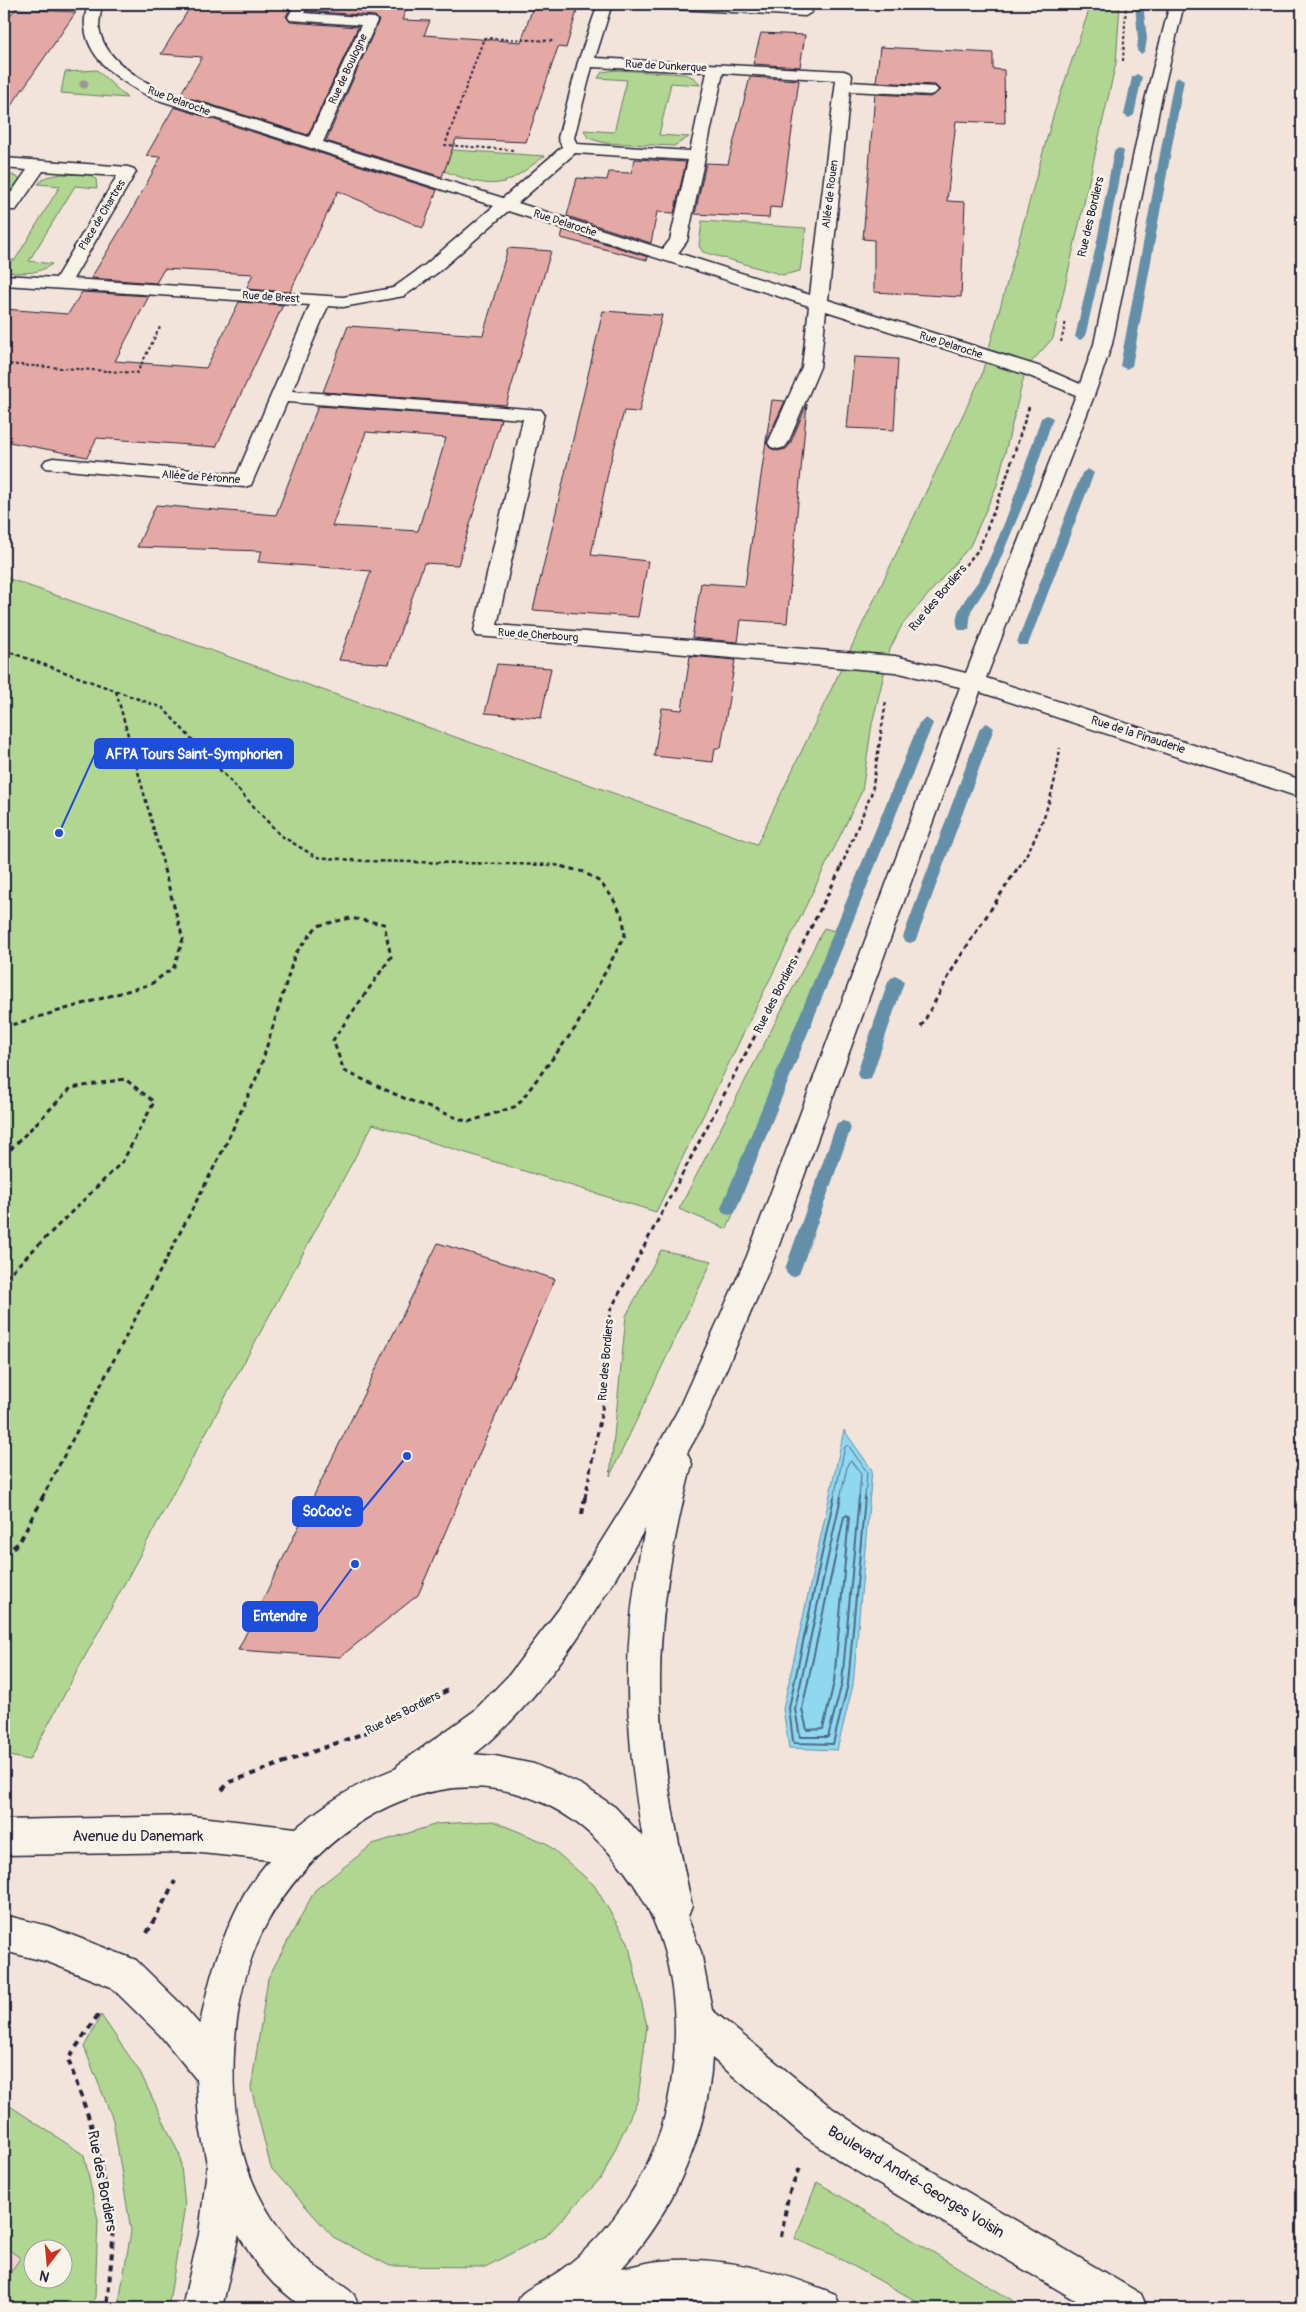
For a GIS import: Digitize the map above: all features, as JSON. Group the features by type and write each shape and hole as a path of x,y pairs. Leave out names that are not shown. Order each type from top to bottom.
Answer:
{"street":[{"name":"Rue Delaroche","path":"95,4 92,27 105,56 138,85 158,95 191,107 506,204 1034,371 1086,393"},
{"name":"Rue de Boulogne","path":"302,4 295,17 370,21 313,145"},
{"path":"571,148 566,138 586,62 605,4"},
{"path":"656,4 805,12"},
{"path":"339,2308 313,2292 264,2242 246,2211 232,2179 215,2108 213,2071 223,1987 254,1910 302,1846 350,1806 404,1781 457,1745 486,1723 521,1686 546,1655 606,1566 689,1420 761,1256 973,682 1086,393 1103,344 1153,100 1177,4"},
{"name":"Rue de Dunkerque","path":"586,62 716,68 678,241 667,255"},
{"path":"716,68 844,76 843,86 930,90"},
{"name":"Allée de Rouen","path":"778,443 811,367 843,86"},
{"path":"506,204 571,148 696,156"},
{"name":"Place de Chartres","path":"4,163 128,172 61,284"},
{"path":"6,209 38,166"},
{"name":"Rue de Brest","path":"4,280 343,302 398,292 431,269 506,204"},
{"name":"Allée de Péronne","path":"52,464 244,481 321,301"},
{"name":"Rue de Cherbourg","path":"281,396 534,414 485,630 895,664 973,682"},
{"name":"Rue de la Pinauderie","path":"973,682 1302,788"},
{"path":"543,2305 588,2275 621,2242 648,2202 670,2158 685,2113 693,2066 694,2019 690,1981 658,1832 649,1760 644,1652 650,1584 663,1513 689,1420"},
{"path":"404,1781 461,1769 518,1776 572,1797 619,1834 656,1884 682,1946"},
{"name":"Avenue du Danemark","path":"4,1837 191,1834 302,1846"},
{"path":"4,1933 48,1944 123,1973 173,2022 213,2071"},
{"name":"Boulevard André-Georges Voisin","path":"694,2019 818,2122 860,2152 1127,2308"},
{"path":"202,2308 219,2234 227,2162"},
{"path":"543,2305 660,2281 711,2281 770,2290 821,2308"}],"path":[{"path":"1122,63 1126,4"},
{"path":"563,42 484,38 445,145 550,153 571,148"},
{"path":"4,364 137,373 178,291"},
{"path":"1034,371 1061,341 1068,314"},
{"name":"Rue des Bordiers","path":"581,1521 603,1404 610,1312 782,986 842,863 872,792 881,724 900,649 914,625 979,549 1004,486 1033,395 1034,371"},
{"path":"4,650 163,708 280,835 316,858 365,861 555,865 584,872 600,882 612,897 623,917 625,935 576,1027 517,1106 468,1122 406,1099 344,1071 333,1040 390,957 384,924 350,918 317,926 294,954 259,1072 224,1148 19,1543 4,1554"},
{"path":"4,1027 151,984 174,967 183,939 116,691"},
{"path":"921,1027 960,956 1013,877 1046,815 1059,770 1060,747"},
{"path":"4,1156 71,1088 124,1079 154,1102 123,1161 4,1279"},
{"name":"Rue des Bordiers","path":"217,1794 230,1782 367,1732 457,1686"},
{"path":"147,1934 177,1876"},
{"name":"Rue des Bordiers","path":"103,2008 68,2059 97,2141 113,2240 107,2308"},
{"path":"781,2237 788,2196 801,2166"}],"shaded area":[{"path":"4,2246 20,2258 4,2283"}],"green space":[{"path":"1091,4 1120,4 1116,63 1053,338 1026,368 997,485 970,546 902,625 890,649 872,724 862,791 656,1212 373,1124 29,1760 4,1755 4,577 757,844 981,377 1053,116"},
{"path":"97,70 127,98 61,93 65,72"},
{"path":"616,70 684,74 695,78 700,85 671,83 659,135 689,137 674,146 605,143 588,138 584,130 614,132 627,80 598,78 602,72"},
{"path":"438,149 545,156 509,180 490,184 460,177 431,166"},
{"path":"4,171 20,179 15,187 4,194"},
{"path":"62,174 90,175 96,179 97,188 75,186 29,261 52,264 35,272 4,272 4,260 15,260 60,186 38,184 46,177"},
{"path":"702,221 806,228 800,271 783,275 703,252 699,246"},
{"path":"824,928 845,934 727,1229 679,1209"},
{"path":"661,1250 712,1261 610,1476 626,1316"},
{"path":"493,1821 546,1843 594,1885 628,1942 647,2026 638,2099 603,2176 547,2235 485,2267 390,2266 333,2237 271,2168 251,2088 268,1978 315,1890 373,1844 437,1824"},
{"path":"101,2015 140,2072 180,2156 185,2206 168,2308 118,2308 131,2231 113,2120 84,2047"},
{"path":"4,2102 84,2155 98,2220 95,2297 90,2308 4,2308 4,2283 20,2258 4,2246"},
{"path":"817,2182 1025,2308 929,2308 835,2256 795,2239"}],"water":[{"path":"844,1430 872,1470 853,1685 837,1750 789,1748 783,1709"}],"building":[{"path":"192,4 293,4 286,16 290,22 358,27 308,135 180,95 202,57 161,54"},
{"path":"311,4 408,4 402,20 430,21 424,35 521,42 534,4 579,4 566,48 558,47 526,142 456,139 442,177 326,141 379,20 375,16 307,11"},
{"path":"15,9 76,12 4,116 4,24"},
{"path":"761,33 805,35 800,67 753,64"},
{"path":"880,47 993,53 993,69 1004,70 1005,123 956,121 947,201 965,202 961,297 874,292 874,240 863,239 875,94 930,97 940,90 935,85 876,82"},
{"path":"750,77 799,80 781,208 770,207 769,218 695,214 706,163 728,164"},
{"path":"174,107 437,190 423,228 338,191 290,292 246,289 253,274 164,269 156,283 91,278 130,214 161,157 146,156"},
{"path":"635,159 686,162 674,213 657,212 651,243 567,216 577,178 607,180 609,172 631,173"},
{"path":"563,230 648,257 647,260 561,238"},
{"path":"508,248 551,251 506,405 323,392 348,326 483,335"},
{"path":"82,292 149,296 115,361 206,368 239,302 283,305 216,447 97,438 87,457 4,441 4,309 68,314"},
{"path":"603,311 662,315 639,412 624,411 609,468 591,555 648,561 638,617 533,610"},
{"path":"854,357 898,359 894,430 847,428"},
{"path":"772,400 785,401 766,442 770,448 777,451 786,449 790,444 807,404 787,623 741,620 738,642 692,638 701,583 745,586"},
{"path":"318,406 501,419 458,565 424,563 389,664 339,660 371,571 258,562 262,551 137,547 156,505 276,515","holes":["366,432 446,438 418,531 332,526"]},
{"path":"690,656 735,660 721,748 715,748 713,762 654,756 662,708 682,710"},
{"path":"497,664 551,668 541,718 485,713"},
{"path":"438,1243 555,1279 418,1595 340,1657 238,1650"}],"waterway":[{"path":"1139,4 1142,39 1141,51"},
{"path":"1129,115 1137,77"},
{"path":"1126,366 1142,288 1179,80"},
{"path":"1080,337 1101,246 1119,151"},
{"path":"964,627 965,611 987,577 1021,495 1047,418"},
{"path":"1023,642 1088,473"},
{"path":"729,1208 926,723"},
{"path":"910,937 987,728"},
{"path":"865,1073 896,982"},
{"path":"793,1269 843,1128"}],"place":[{"name":"AFPA Tours Saint-Symphorien","path":"59,833"},
{"name":"SoCoo'c","path":"407,1456"},
{"name":"Entendre","path":"355,1564"}]}
